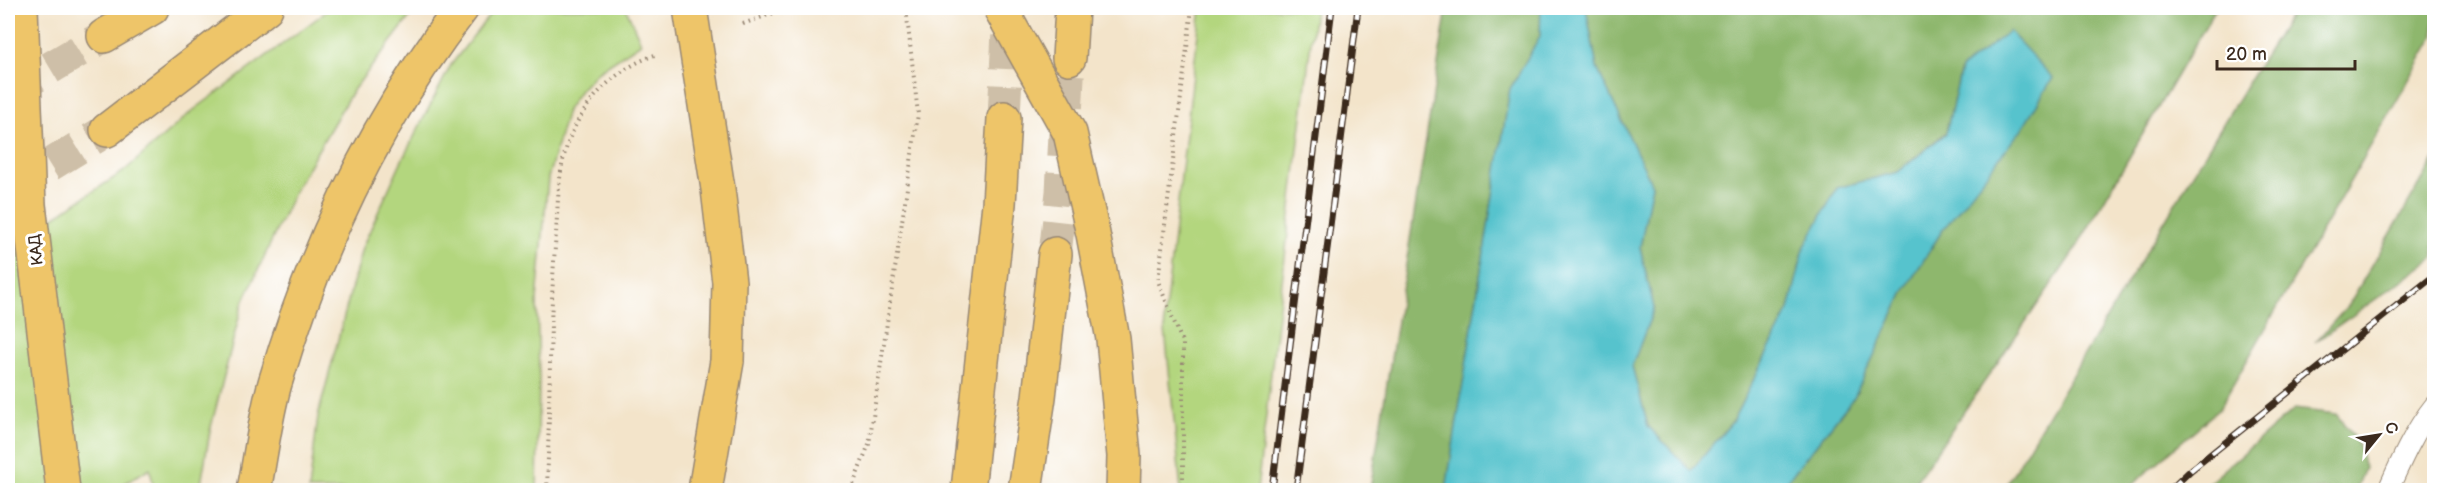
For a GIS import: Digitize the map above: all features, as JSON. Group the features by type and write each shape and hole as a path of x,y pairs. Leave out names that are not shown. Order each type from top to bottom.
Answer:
{"main road":[{"name":"КАД","path":"21,8 29,205 63,490"},
{"path":"104,36 152,8"},
{"path":"107,130 266,8"},
{"path":"254,490 275,385 312,276 373,142 426,55 462,8"},
{"path":"690,8 717,178 727,271 727,362 705,490"},
{"path":"1000,8 1070,133 1094,234 1113,339 1124,456 1123,490"},
{"path":"1069,58 1071,8"},
{"path":"968,490 999,204 1004,118"},
{"path":"1025,490 1039,397 1055,254"}],"lane":[{"path":"2388,490 2404,454 2423,420 2434,406"}],"path":[{"path":"743,24 788,8"},
{"path":"851,490 869,444 918,114 906,8"},
{"path":"1183,490 1183,344 1158,281 1192,8"},
{"path":"548,490 550,301 560,180 571,135 592,97 607,82 655,55"}],"green space":[{"path":"331,8 417,8 351,93 296,188 242,305 210,431 200,490 154,490 150,468 114,490 8,490 8,247 123,172 191,112"},
{"path":"495,8 626,8 641,43 597,72 580,90 567,110 548,178 537,300 539,377 537,490 309,490 318,416 362,248 400,164 451,65"},
{"path":"1201,8 1315,8 1257,490 1181,490 1164,320"},
{"path":"1447,8 1541,8 1540,36 1510,89 1446,490 1370,490"},
{"path":"1586,8 2216,8 2077,247 1910,490 1780,490 1854,397 1906,288 1942,231 1961,69 1946,132 1898,172 1837,188 1804,248 1789,310 1732,422 1691,471 1648,426 1632,366 1654,308 1640,247 1652,185 1597,68"},
{"path":"2295,8 2434,8 2434,36 2219,409 2126,490 2003,490 2244,89"},
{"path":"2434,160 2434,258 2315,342 2348,306"},
{"path":"2294,409 2336,414 2356,439 2365,468 2356,490 2201,490"}],"water":[{"path":"1541,8 1586,8 1597,68 1652,185 1640,247 1654,308 1632,366 1648,426 1691,471 1732,422 1789,310 1804,248 1837,188 1898,172 1946,133 1961,69 2009,31 2053,78 2021,130 1942,231 1906,288 1854,397 1780,490 1446,490 1510,89 1540,36"}],"tunnel":[{"path":"1004,118 1009,9"},
{"path":"8,93 104,36"},
{"path":"1055,254 1062,192 1069,58"},
{"path":"8,191 107,130"}],"railway":[{"path":"1272,490 1332,8"},
{"path":"1296,490 1358,8"},
{"path":"2170,490 2191,470 2434,276"}]}
